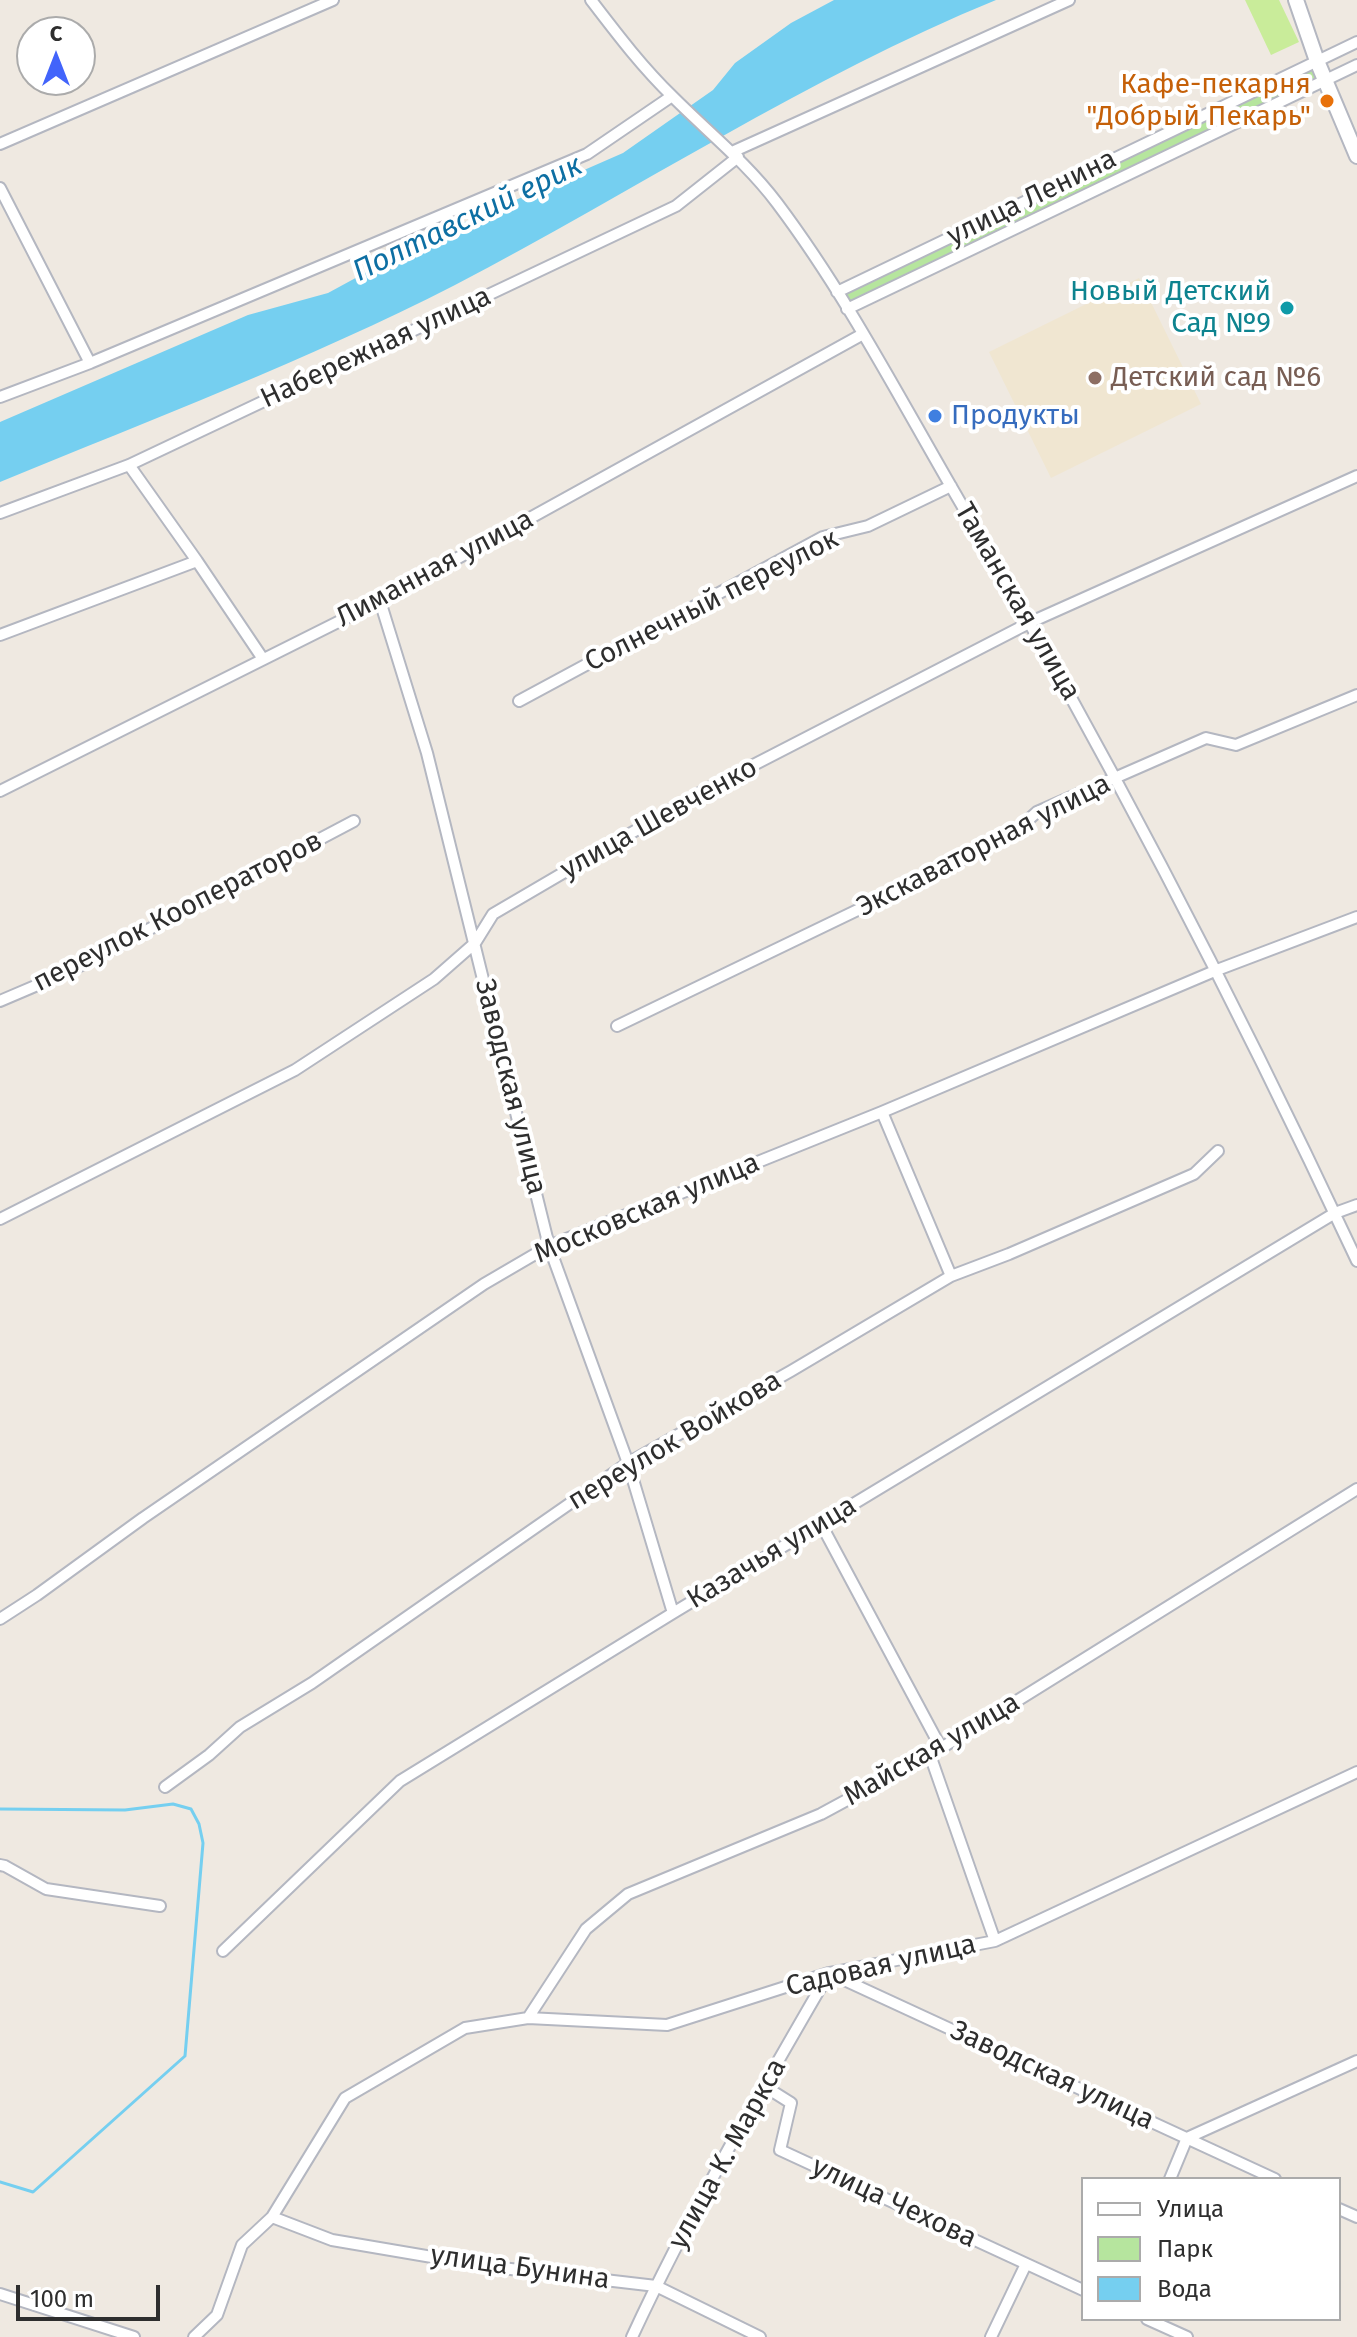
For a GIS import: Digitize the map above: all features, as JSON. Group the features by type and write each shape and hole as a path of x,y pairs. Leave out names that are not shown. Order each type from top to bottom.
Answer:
{"street":[{"path":"2,140 333,0"},
{"name":"Таманская улица","path":"591,0 629,50 672,96 735,154 777,202 863,334 1031,622 1115,778 1217,970 1357,1261"},
{"name":"Набережная улица","path":"0,513 129,465 676,206 735,154 1069,0"},
{"path":"1296,0 1317,61 1357,156"},
{"name":"улица Ленина","path":"837,292 1357,42"},
{"name":"улица Ленина","path":"847,309 1357,65"},
{"path":"0,397 90,363 587,154 672,96"},
{"path":"0,188 90,363"},
{"name":"Лиманная улица","path":"0,791 380,601 863,334"},
{"path":"129,465 263,659"},
{"name":"улица Шевченко","path":"0,1219 295,1070 434,979 475,943 493,914 690,798 1031,622 1357,476"},
{"name":"Солнечный переулок","path":"519,701 823,537 868,526 951,486"},
{"path":"0,635 197,561"},
{"name":"Заводская улица","path":"380,601 427,753 549,1246 628,1463 673,1613"},
{"name":"Экскаваторная улица","path":"617,1026 1009,837 1037,812 1206,738 1236,745 1357,695"},
{"name":"переулок Кооператоров","path":"0,1001 68,972 354,821"},
{"name":"Московская улица","path":"0,1619 484,1284 549,1246 882,1112 1217,970 1357,917"},
{"path":"882,1112 951,1276"},
{"name":"переулок Войкова","path":"165,1787 209,1755 240,1727 312,1683 628,1463 951,1276 1194,1174 1218,1151"},
{"name":"Казачья улица","path":"223,1951 400,1781 1335,1213 1357,1205"},
{"name":"Майская улица","path":"528,2018 586,1929 628,1894 821,1814 930,1755 1357,1489"},
{"path":"821,1524 941,1748"},
{"path":"930,1755 995,1941"},
{"name":"Садовая улица","path":"272,2217 345,2098 465,2028 528,2018 667,2025 829,1973 995,1941 1357,1772"},
{"path":"0,1865 46,1889 160,1906"},
{"name":"Заводская улица","path":"829,1973 1271,2177"},
{"name":"улица К. Маркса","path":"632,2337 656,2286 764,2086 829,1973"},
{"path":"1171,2177 1187,2138 1357,2061"},
{"name":"улица Чехова","path":"764,2086 791,2103 780,2150 1081,2289"},
{"path":"194,2337 217,2315 242,2245 272,2217"},
{"name":"улица Бунина","path":"272,2217 332,2240 485,2266 656,2286 760,2337"},
{"path":"991,2337 1026,2264"},
{"path":"0,2294 134,2337"},
{"path":"1151,2321 1187,2337"}],"shaded area":[{"name":"Детский сад №6","path":"1139,278 1201,404 1051,478 989,352"}],"green space":[{"path":"1245,0 1279,0 1299,42 1271,55"},
{"path":"1321,60 1331,81 848,305 840,293"}],"water":[{"path":"834,0 996,0 926,30 790,99 522,249 400,312 230,388 0,482 0,422 248,315 328,293 431,237 623,153 713,90 735,63 791,23"}],"waterway":[{"path":"0,1809 125,1810 173,1804 191,1809 199,1824 203,1843 185,2056 33,2192 0,2182"}],"place":[{"name":"Кафе-пекарня \"Добрый Пекарь\"","path":"1327,101"},
{"name":"Новый Детский Сад №9","path":"1287,308"},
{"name":"Детский сад №6","path":"1095,378"},
{"name":"Продукты","path":"935,416"}],"water label":[{"name":"Полтавский ерик","path":"468,219"}]}
